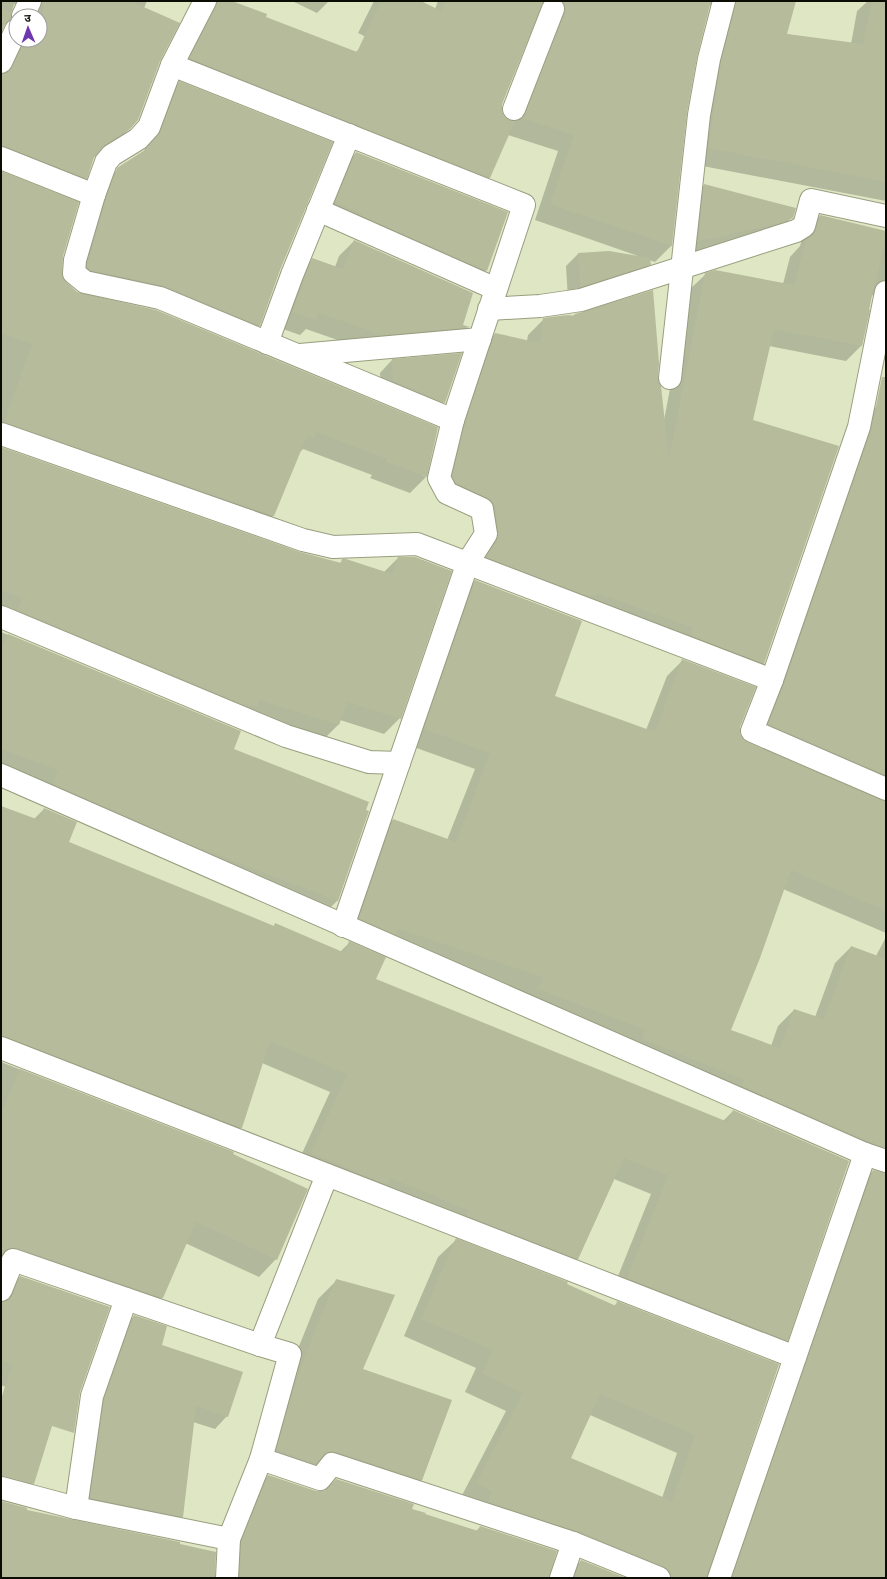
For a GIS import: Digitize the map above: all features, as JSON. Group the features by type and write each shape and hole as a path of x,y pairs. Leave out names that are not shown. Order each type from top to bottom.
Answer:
{"street":[{"path":"205,1 172,65 149,127 138,139 112,155 106,162 75,260 74,273 85,282 160,298 453,420"},
{"path":"670,378 699,115 709,59 724,1"},
{"path":"514,109 548,4"},
{"path":"1,62 8,47"},
{"path":"172,65 524,205 453,420 439,478 447,493 482,509 486,534 468,562 343,926"},
{"path":"267,343 292,275 349,135"},
{"path":"1,158 94,196"},
{"path":"318,210 493,299 540,306 581,300 796,231 804,226 811,200 886,216"},
{"path":"886,292 858,427 772,680 752,731 886,789"},
{"path":"297,355 480,339"},
{"path":"1,434 303,540 333,546 417,544 468,562 772,680"},
{"path":"1,617 286,736 369,762 399,764"},
{"path":"1,775 865,1154 886,1161"},
{"path":"1,1048 795,1357"},
{"path":"719,1578 865,1154"},
{"path":"260,1346 327,1175"},
{"path":"1,1290 13,1260 260,1346 290,1354 261,1459 229,1539 227,1578"},
{"path":"76,1508 92,1396 126,1299"},
{"path":"261,1459 320,1478 332,1464 573,1543 659,1578"},
{"path":"1,1488 76,1508 229,1539"},
{"path":"561,1578 573,1543"}],"building":[{"path":"43,1 130,1 180,23 160,61 138,120 130,129 103,147 94,157 87,179 1,146 1,74 8,72 12,68 21,48 48,48 48,8 43,8"},
{"path":"217,1 232,1 267,14 266,17 357,52 381,1 421,1 441,11 446,1 544,1 502,104 504,116 509,120 515,121 490,178 189,58"},
{"path":"563,1 711,1 697,57 687,113 672,246 550,204 574,135 522,118 565,14"},
{"path":"736,1 796,1 787,34 863,44 872,1 886,1 886,182 708,148 721,62"},
{"path":"1,8 8,12 8,22 5,24 1,33"},
{"path":"179,81 333,142 280,270 260,326 165,286 91,270 87,267 106,199 117,168 145,150 158,135"},
{"path":"356,152 508,212 487,271 362,216 363,214 335,202"},
{"path":"1,171 79,202 63,256 62,272 66,282 77,292 156,310 438,427 427,477 386,462 387,459 316,432 315,438 307,436 274,516 4,422 32,344 1,333"},
{"path":"704,184 796,208 793,218 781,223 698,241"},
{"path":"820,215 886,231 886,240 868,310 870,310 862,346 774,329 753,420 839,446 764,664 691,636 693,628 597,593 596,597 591,595 590,597 486,557 497,541 498,533 496,507 487,498 456,483 452,476 465,423 495,333 540,343 543,318 568,315 575,316 575,314 653,290 659,363 658,377 661,386 669,460 705,273 715,270 794,285 806,240 816,230"},
{"path":"354,240 473,293 463,325 470,327 382,335 319,313 316,320 292,312 312,258 343,269"},
{"path":"609,251 650,258 651,265 580,287 578,253"},
{"path":"462,353 445,403 393,381 392,359"},
{"path":"882,377 886,377 886,775 768,724 784,684 871,431"},
{"path":"1,447 300,552 341,563 342,559 346,559 392,574 398,557 415,557 452,571 401,719 347,702 339,725 259,700 257,707 250,705 250,707 17,610 22,598 1,591"},
{"path":"475,580 582,621 555,696 655,732 682,659 756,687 740,727 742,738 747,742 886,801 886,911 791,870 760,958 731,1030 780,1048 794,1009 824,1019 851,946 886,959 886,1148 742,1086 744,1080 642,1039 645,1030 538,989 543,977 398,929 396,935 359,918 393,819 456,842 490,753 424,729"},
{"path":"8,634 241,731 234,749 369,802 366,810 369,811 338,901 194,846 53,784 58,770 1,749 1,652"},
{"path":"1,806 39,820 44,808 77,822 69,842 274,926 275,923 345,953 349,941 386,957 376,979 728,1122 733,1110 849,1161 788,1341 627,1278 668,1176 624,1158 578,1259 466,1215 468,1210 390,1178 387,1185 311,1153 347,1074 270,1041 242,1128 1,1036"},
{"path":"20,1069 234,1152 233,1154 308,1189 277,1260 196,1222 163,1298 17,1248 5,1250 1,1256 1,1112"},
{"path":"873,1170 886,1173 886,1578 732,1578"},
{"path":"456,1238 568,1282 567,1284 616,1306 617,1301 779,1364 707,1578 671,1578 669,1571 664,1566 577,1531 488,1502 492,1491 476,1483 523,1393 482,1374 493,1350 421,1319","holes":["600,1394 695,1435 672,1501 571,1458"]},
{"path":"20,1276 110,1307 80,1392 74,1433 52,1426 34,1484 1,1476 1,1399 12,1365 1,1360 1,1302 8,1300 12,1295"},
{"path":"336,1279 395,1295 363,1369 452,1400 422,1480 336,1452 328,1452 316,1464 276,1450 297,1377"},
{"path":"134,1315 167,1326 162,1345 243,1372 228,1417 196,1406 183,1517 90,1498 104,1399"},
{"path":"268,1475 316,1491 324,1491 336,1479 414,1504 412,1509 426,1513 425,1514 478,1531 480,1526 557,1551 549,1578 240,1578 241,1542"},
{"path":"1,1501 27,1508 27,1510 180,1542 180,1544 216,1552 215,1578 1,1578"},
{"path":"581,1560 626,1578 574,1578"}]}
